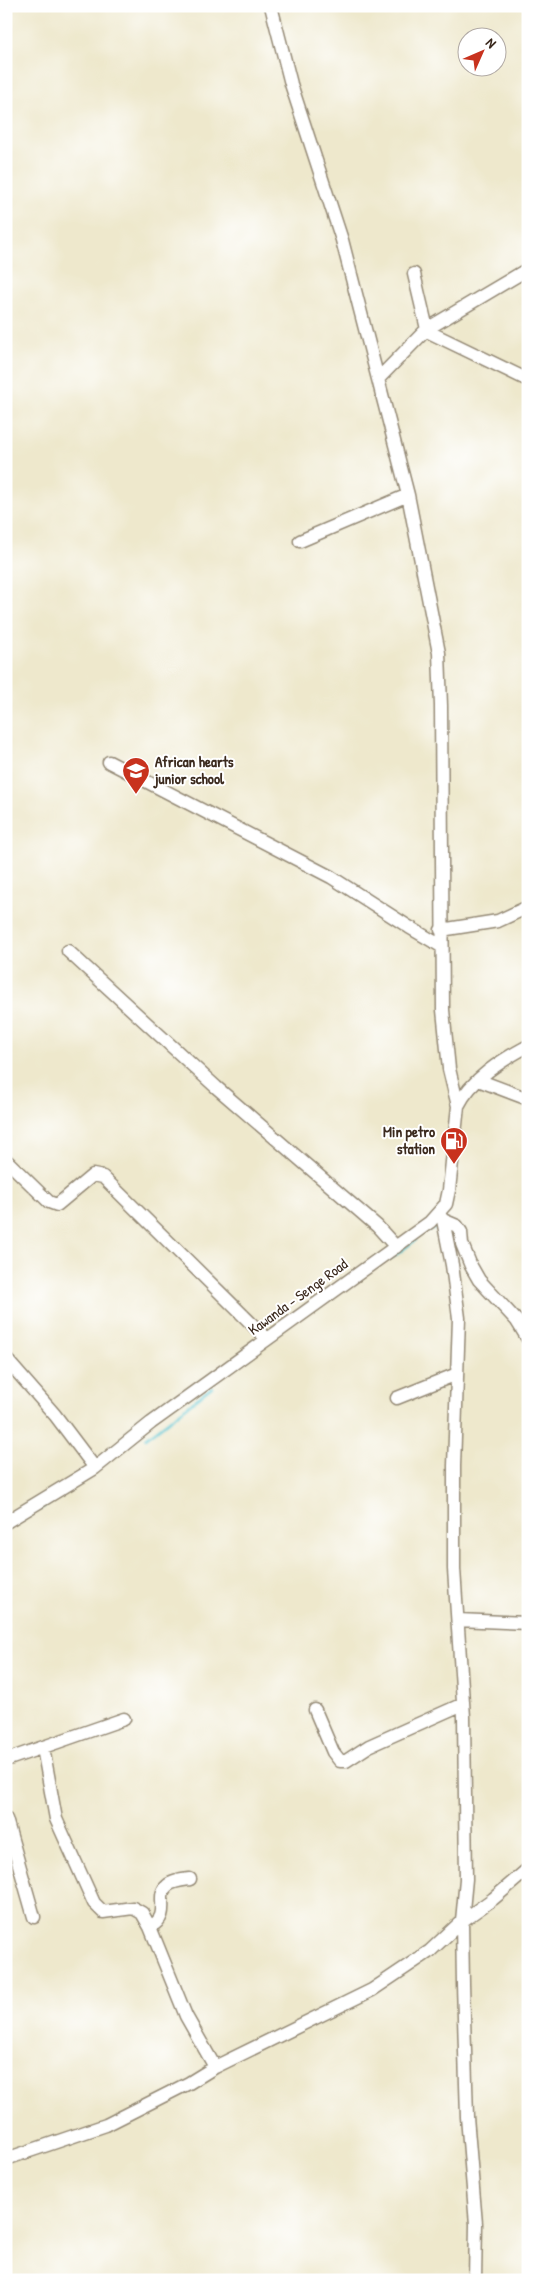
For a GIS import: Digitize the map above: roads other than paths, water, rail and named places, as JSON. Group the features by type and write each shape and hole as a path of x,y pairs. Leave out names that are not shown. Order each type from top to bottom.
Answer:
{"street":[{"path":"271,6 291,84 342,240 408,495 439,653 444,890 441,930 443,1010 449,1069 458,1106"},
{"path":"378,379 427,329 528,269"},
{"path":"414,274 427,329 445,341 528,380"},
{"path":"300,541 408,495"},
{"path":"109,762 331,877 408,928 441,946"},
{"path":"441,930 498,921 528,907"},
{"path":"68,951 216,1087 377,1226 396,1247"},
{"path":"458,1106 478,1080 502,1061 528,1046"},
{"path":"478,1080 528,1098"},
{"name":"Kawanda - Senge Road","path":"6,1522 95,1468 151,1423 396,1247 441,1217 449,1190 458,1106"},
{"path":"6,1160 49,1202 58,1205 93,1175 103,1177 267,1339"},
{"path":"441,1217 456,1226 460,1232 462,1244 479,1280 517,1321 527,1337"},
{"path":"441,1217 452,1265 459,1318 454,1466 454,1569 463,1704 466,1879 462,1921 466,2117 476,2224 474,2280"},
{"path":"6,1359 56,1415 95,1468"},
{"path":"397,1398 457,1374"},
{"path":"458,1620 528,1623"},
{"path":"315,1710 333,1752 340,1761 346,1761 369,1746 463,1704"},
{"path":"6,1760 124,1719"},
{"path":"43,1748 56,1819 94,1903 103,1912 138,1909 150,1927 186,2016 215,2066"},
{"path":"6,1819 34,1917"},
{"path":"6,2159 106,2125 189,2082 215,2066 372,1990 430,1951 462,1921 528,1869"},
{"path":"150,1927 158,1922 161,1917 164,1890 168,1884 190,1879"}],"waterway":[{"path":"429,1231 437,1228 440,1229"},
{"path":"389,1260 416,1240"},
{"path":"146,1438 212,1387"},
{"path":"20,1521 51,1502"}],"place":[{"name":"African hearts junior school","path":"136,795"},
{"name":"Min petro station","path":"454,1165"}]}
